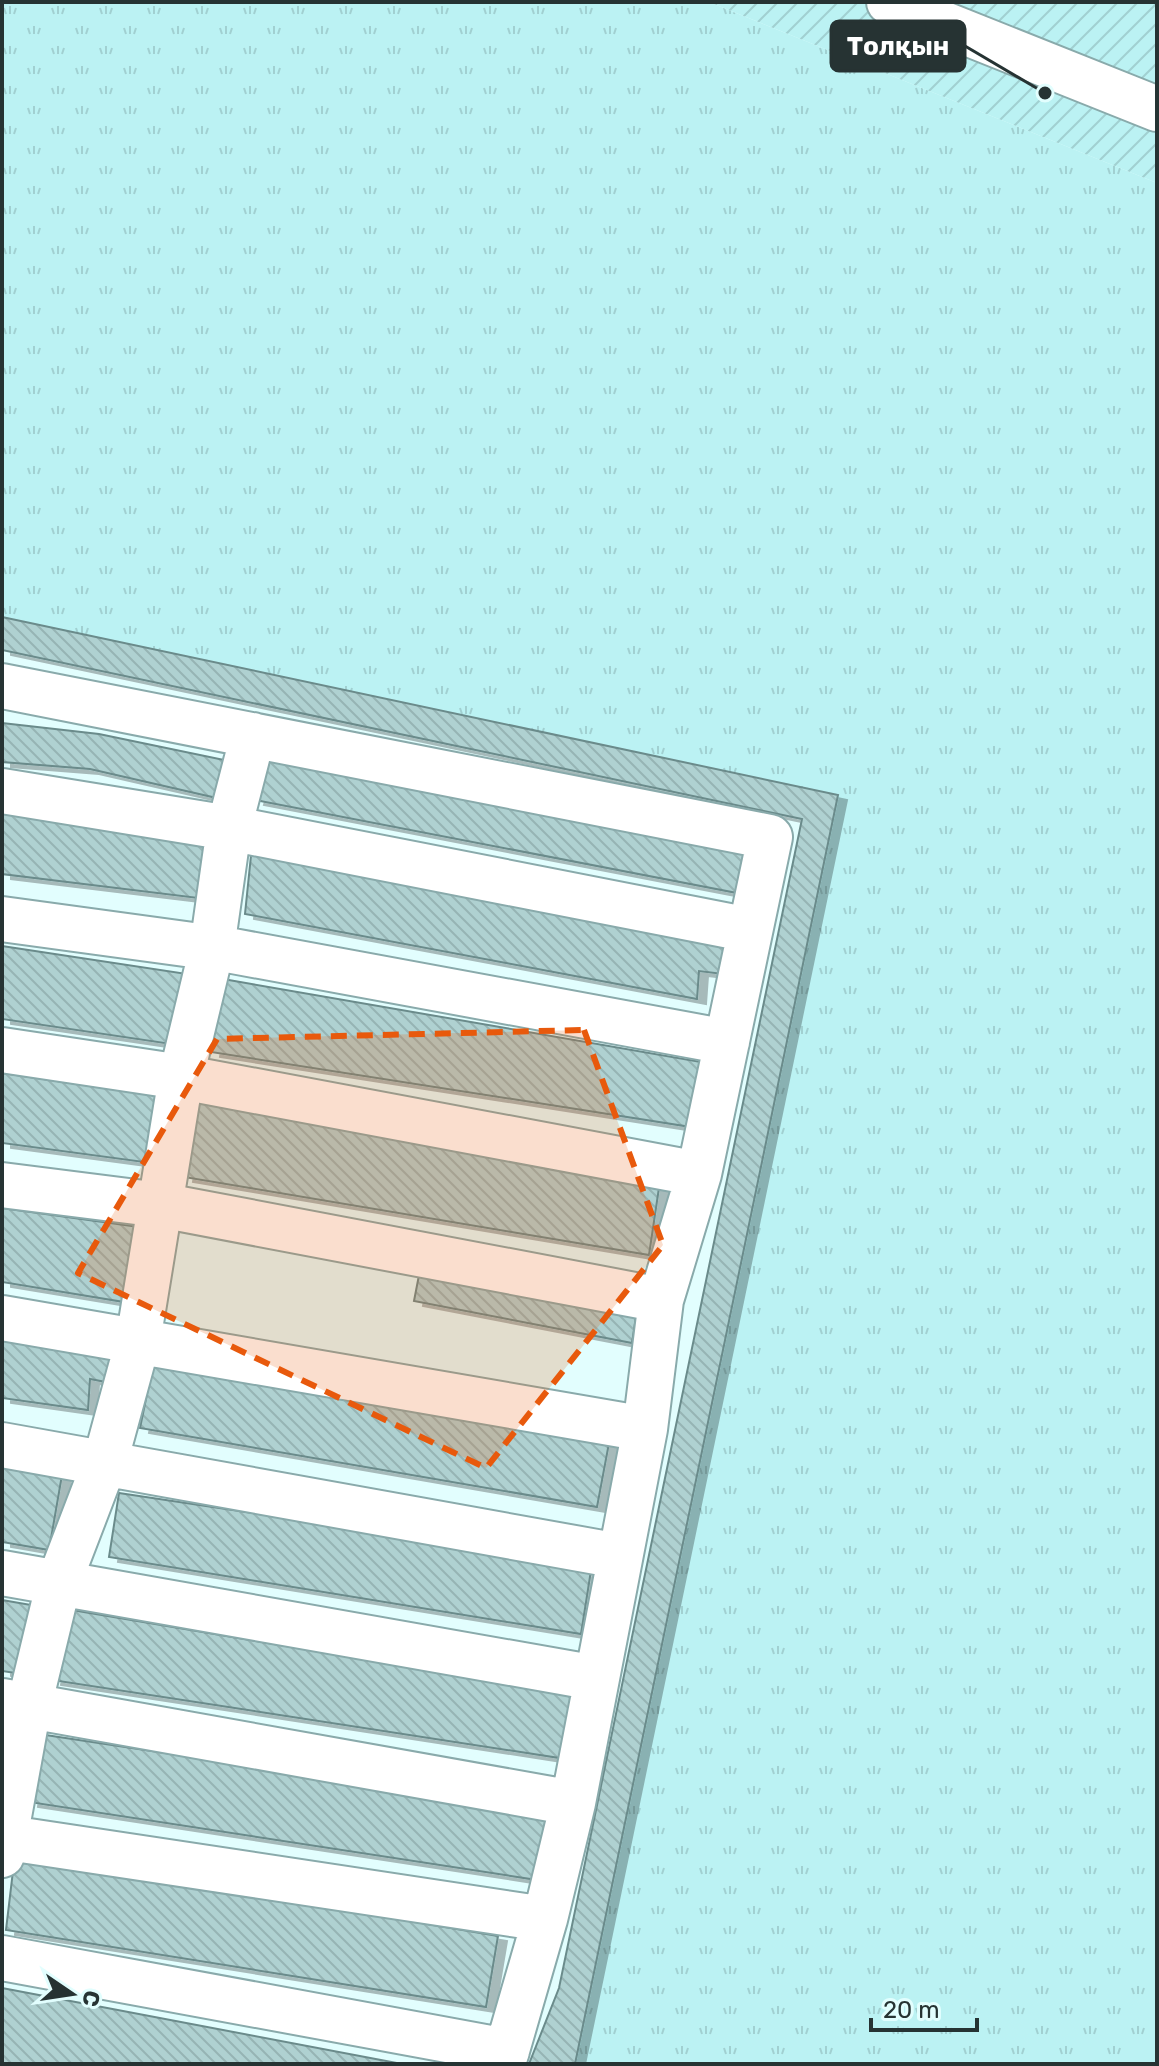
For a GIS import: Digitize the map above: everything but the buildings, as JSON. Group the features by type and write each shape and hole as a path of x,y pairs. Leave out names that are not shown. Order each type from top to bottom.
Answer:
{"street":[{"path":"889,2 1157,109"},
{"path":"2,686 770,837 699,1174 661,1300 645,1429 573,1803 545,1919 505,2058 2,1958"},
{"path":"253,735 229,828 212,948 181,1077 138,1341 105,1462 16,1704 3,1843 545,1919"},
{"path":"2,791 229,828 750,930"},
{"path":"2,919 212,948 727,1042"},
{"path":"2,1050 181,1077 699,1174"},
{"path":"2,1185 160,1205 661,1300"},
{"path":"2,1318 645,1429"},
{"path":"2,1445 619,1556"},
{"path":"2,1573 596,1678"},
{"path":"16,1704 573,1803"}],"highlighted area":[{"path":"584,1030 663,1245 486,1468 78,1273 217,1039"}],"green space":[{"path":"2,2 709,2 1157,183 1157,2064 575,2064 837,795 2,617"},
{"path":"709,2 1157,2 1157,183"}],"place":[{"name":"Толқын","path":"1045,93"}]}
